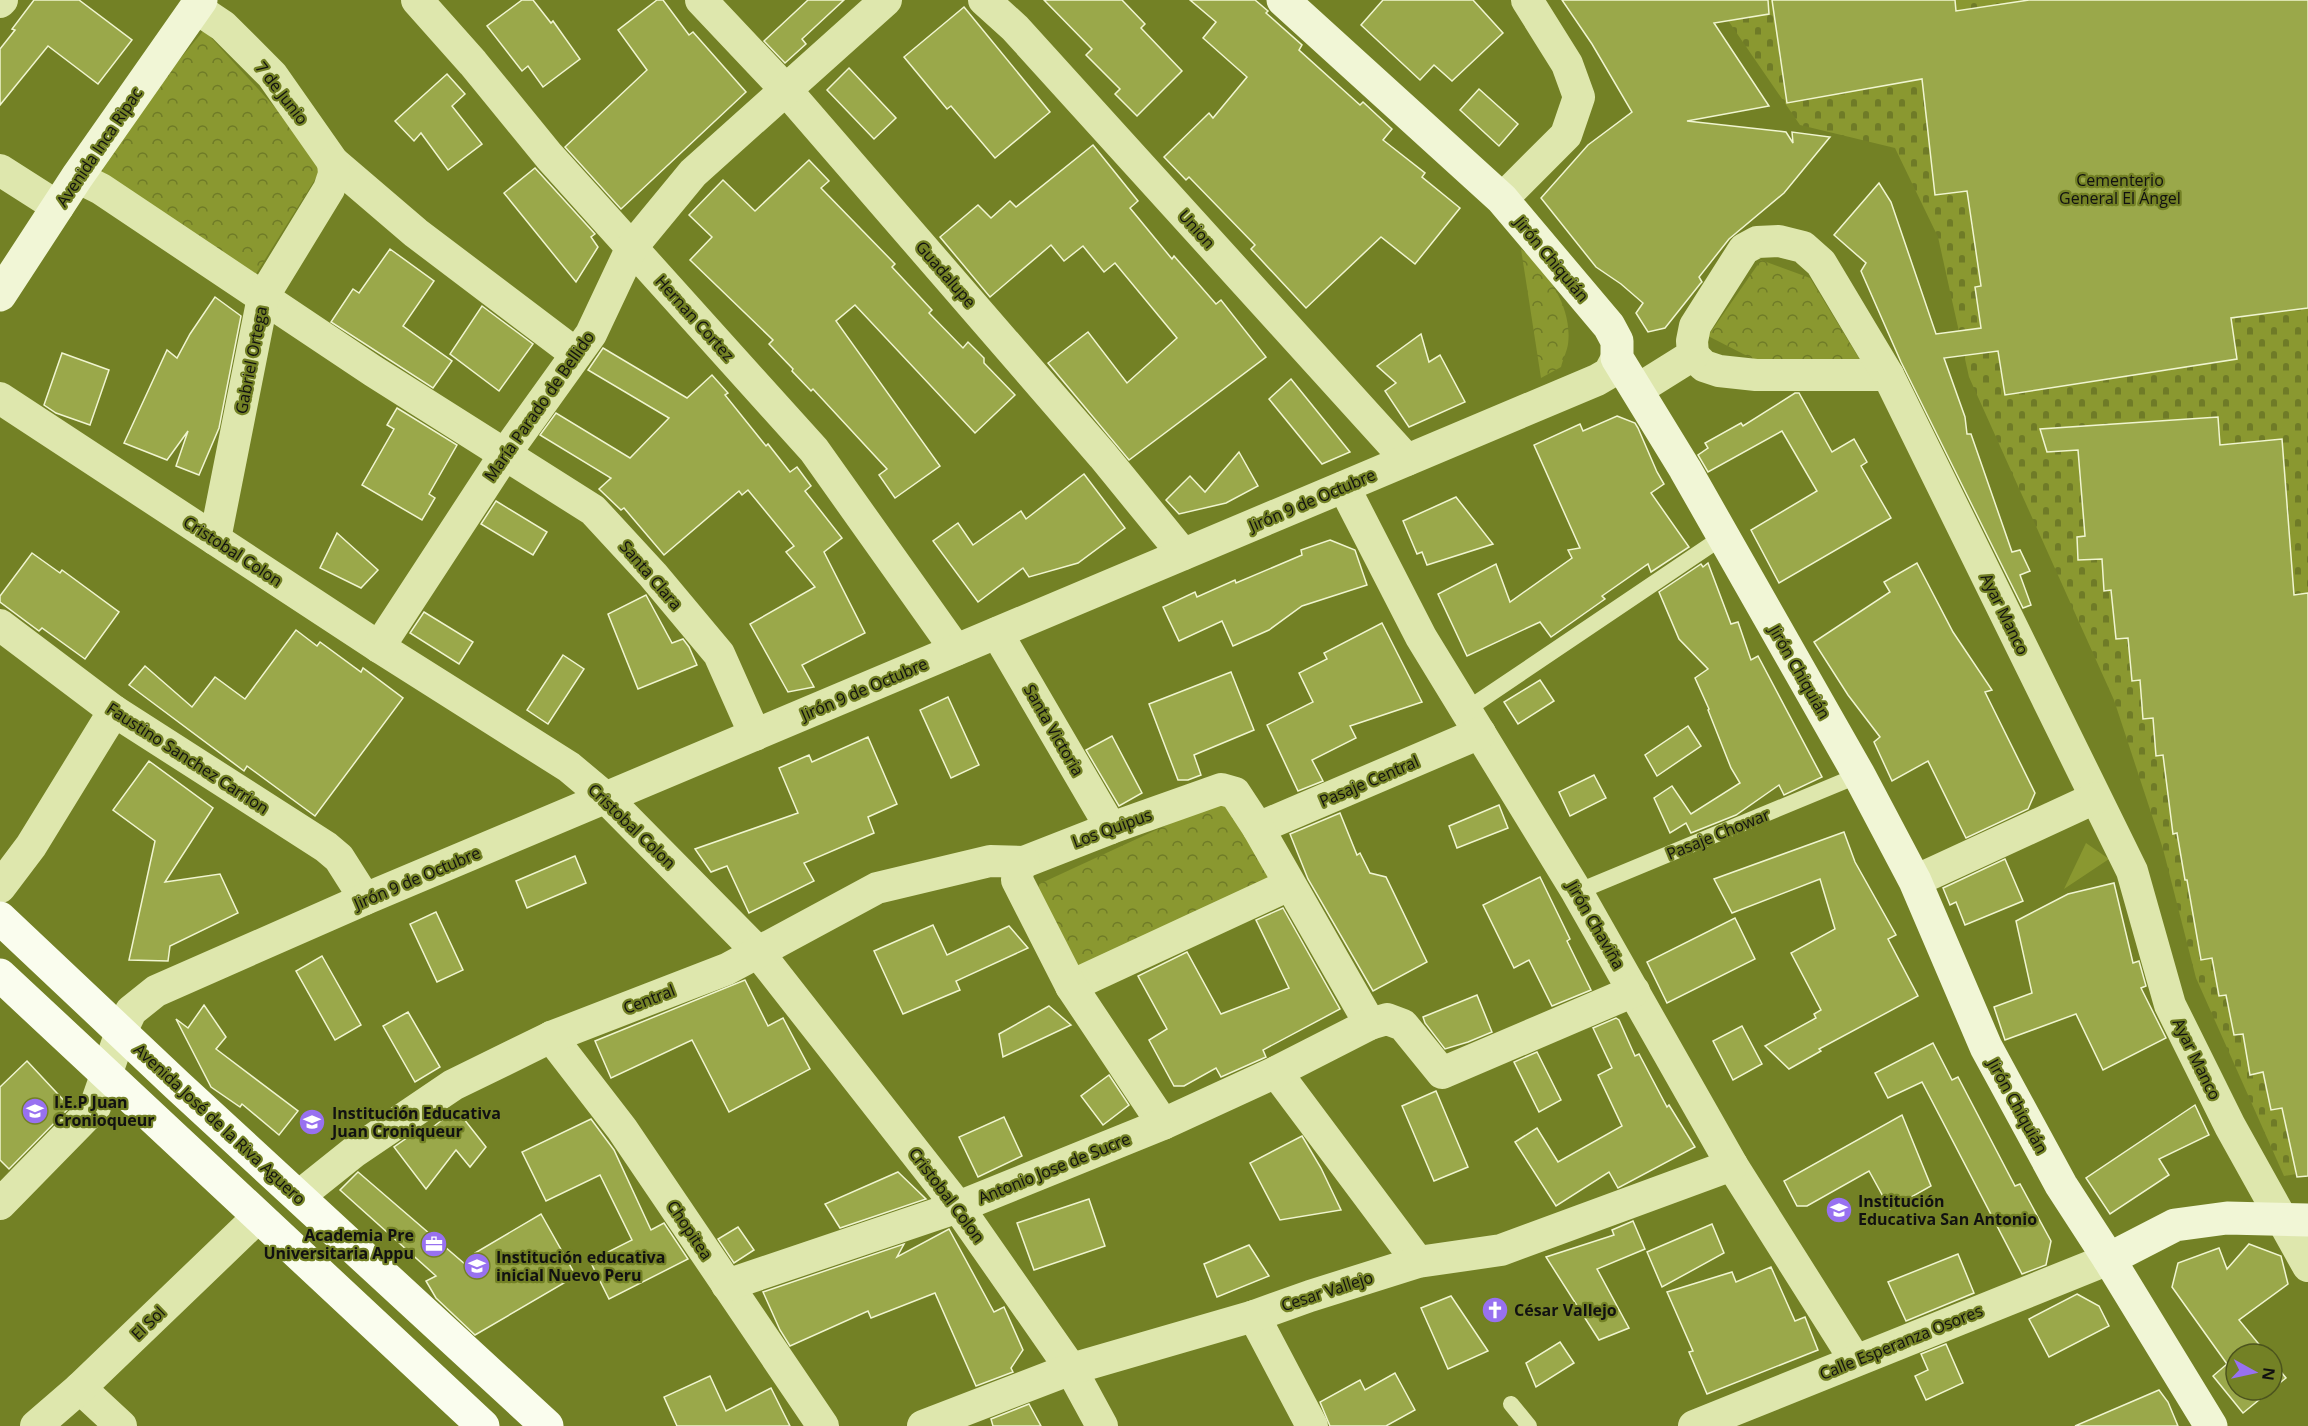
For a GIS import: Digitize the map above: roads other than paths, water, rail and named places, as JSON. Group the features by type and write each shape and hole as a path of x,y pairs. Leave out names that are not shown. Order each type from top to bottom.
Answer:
{"main road":[{"name":"Avenida José de la Riva Aguero","path":"0,918 546,1426"},
{"path":"0,975 483,1426"}],"street":[{"name":"Hernan Cortez","path":"417,0 473,63 549,156 814,450 956,650"},
{"name":"Guadalupe","path":"701,0 786,90 1103,456 1183,555"},
{"name":"María Parado de Bellido","path":"379,646 505,454 591,334 632,247 693,173 886,0"},
{"name":"Union","path":"984,0 1015,28 1407,460"},
{"name":"Jirón Chiquián","path":"1283,0 1502,200 1609,326 1617,341 1617,358 1724,536 1859,775 1915,881 1986,1047 2061,1185 2211,1426"},
{"path":"1502,200 1566,135 1578,97 1567,64 1527,0"},
{"name":"7 de Junio","path":"198,4 272,75 333,162 416,233 576,354"},
{"name":"Avenida Inca Ripac","path":"0,295 77,177 198,4"},
{"name":"Gabriel Ortega","path":"215,539 263,297 329,189 334,174 333,162"},
{"path":"0,170 58,207"},
{"name":"Santa Clara","path":"77,177 101,189 373,371 593,510 653,575 719,654 755,735"},
{"name":"Ayar Manco","path":"1693,355 1692,341 1695,326 1744,249 1757,242 1779,241 1803,247 1821,263 1888,375 2132,871 2170,1005 2230,1126 2295,1220 2308,1266"},
{"path":"1637,390 1693,355 1704,366 1719,371 1756,375 1888,375"},
{"name":"Jirón 9 de Octubre","path":"0,1204 95,1107 121,1032 131,1011 156,991 365,899 1597,380 1609,373 1617,358"},
{"name":"Cristobal Colon","path":"0,398 379,646 569,767 606,798 757,951 958,1207 1071,1369 1102,1426"},
{"name":"Jirón Chaviña","path":"1344,487 1421,637 1577,892 1732,1165 1855,1360"},
{"name":"Faustino Sanchez Carrion","path":"0,625 114,711 326,847 339,858 365,899"},
{"name":"Santa Victoria","path":"997,633 1111,828"},
{"path":"0,887 32,846 114,711"},
{"name":"Pasaje Central","path":"1258,828 1473,722"},
{"name":"Los Quipus","path":"1024,862 1221,789 1235,793 1258,828 1370,1024"},
{"path":"1915,881 2095,798"},
{"name":"Central","path":"299,1196 354,1152 453,1085 552,1037 727,969 877,888 990,861 1024,862"},
{"path":"1024,862 1018,870 1017,880 1071,986 1163,1124"},
{"path":"1071,986 1289,885"},
{"path":"1370,1024 1387,1019 1403,1025 1442,1073 1634,991"},
{"name":"Antonio Jose de Sucre","path":"727,1285 958,1207 1163,1124 1276,1072 1370,1024"},
{"name":"Chopitea","path":"552,1037 622,1129 823,1426"},
{"path":"1276,1072 1418,1262"},
{"name":"Cesar Vallejo","path":"922,1426 1071,1369 1254,1316 1418,1262 1501,1250 1732,1165"},
{"name":"El Sol","path":"36,1426 80,1388 258,1217"},
{"path":"2109,1259 2175,1225 2227,1218 2295,1220"},
{"name":"Calle Esperanza Osores","path":"1694,1426 2109,1259"},
{"path":"1254,1316 1312,1426"},
{"path":"80,1388 121,1426"}],"lane":[{"path":"1473,722 1724,536"},
{"name":"Pasaje Chowar","path":"1577,892 1859,775"},
{"path":"1511,1404 1529,1426"}],"place":[{"name":"I.E.P Juan Cronioqueur","path":"35,1111"},
{"name":"Institución Educativa Juan Croniqueur","path":"312,1122"},
{"name":"Institución Educativa San Antonio","path":"1839,1210"},
{"name":"Academia Pre Universitaria Appu","path":"434,1244"},
{"name":"Institución educativa inicial Nuevo Peru","path":"477,1266"},
{"name":"César Vallejo","path":"1495,1310"}],"park label":[{"name":"Cementerio General El Ángel","path":"2120,189"}]}
